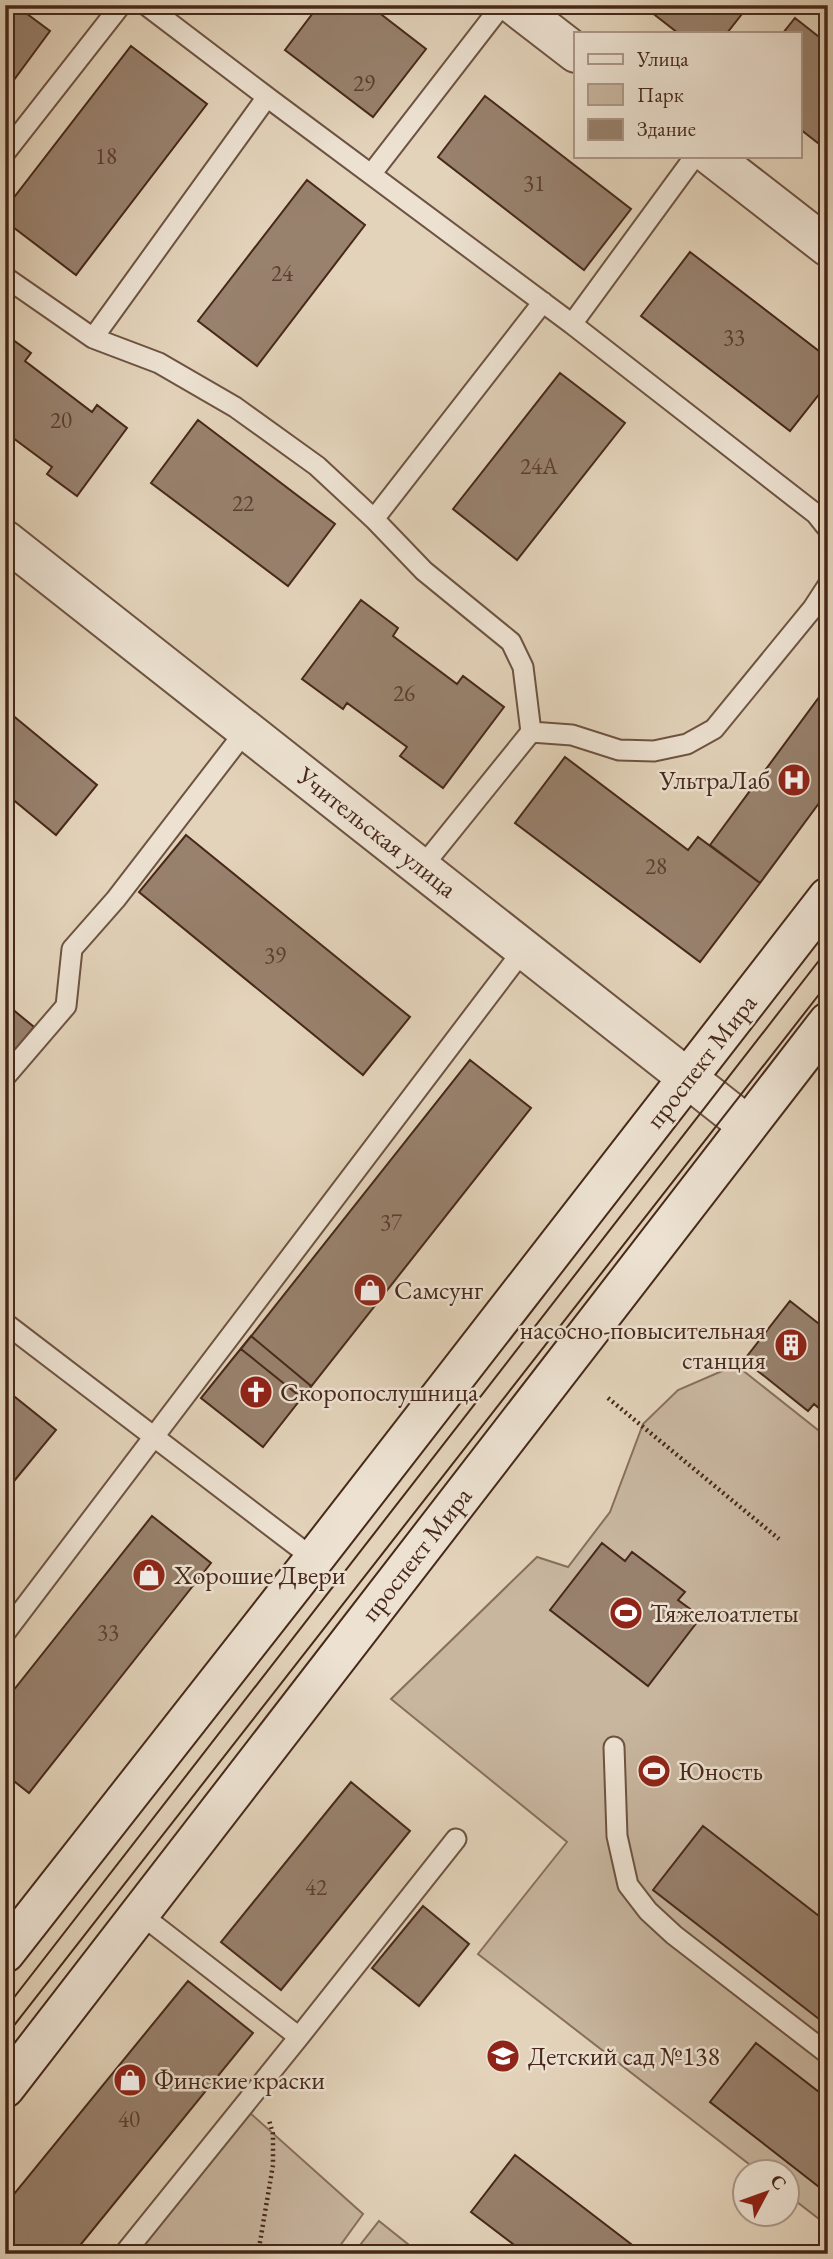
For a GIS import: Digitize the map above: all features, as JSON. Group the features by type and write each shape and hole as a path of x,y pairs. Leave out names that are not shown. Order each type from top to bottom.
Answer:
{"main road":[{"path":"514,5 574,50"},
{"path":"714,158 828,247"},
{"name":"Учительская улица","path":"5,540 747,1125"},
{"name":"проспект Мира","path":"5,1953 828,897"},
{"name":"проспект Мира","path":"5,2088 828,1022"}],"lane":[{"path":"5,153 121,5"},
{"path":"146,5 572,324 816,514 828,529"},
{"path":"372,173 502,5"},
{"path":"93,338 267,97"},
{"path":"572,324 694,158"},
{"path":"5,276 93,338 159,363 234,407 317,466 424,571 511,642 523,667 531,732 422,867"},
{"path":"374,519 542,302"},
{"path":"531,732 572,735 619,750 653,751 687,744 714,729 813,608 828,585"},
{"path":"5,1077 66,1006 72,949 116,899 247,729"},
{"path":"5,1633 524,949"},
{"path":"5,1323 314,1559"},
{"path":"614,1748 617,1836 628,1885 648,1911 674,1935 828,2054"},
{"path":"124,2254 456,1839"},
{"path":"139,1913 299,2037"}],"path":[{"path":"608,1398 779,1539"},
{"path":"256,2091 263,2100 273,2134 273,2165 258,2254"}],"green space":[{"name":"Юность","path":"736,1365 828,1438 828,2226 802,2206 802,2158 741,2158 478,1954 567,1842 391,1699 537,1557 568,1567 610,1512 643,1424 678,1390"},
{"path":"249,2112 363,2214 334,2254 137,2254"},
{"path":"379,2221 414,2249 410,2254 353,2254"}],"building":[{"path":"7,5 15,5 50,31 5,92 5,8"},
{"path":"319,5 369,5 426,49 373,117 285,50"},
{"path":"642,5 749,5 728,32 677,32"},
{"path":"795,18 828,44 828,151 802,131 802,32 784,32"},
{"path":"131,46 207,104 76,275 5,221 5,209"},
{"path":"485,96 631,209 584,270 438,157"},
{"path":"307,180 365,225 257,366 198,321"},
{"path":"690,252 828,358 828,383 790,431 641,316"},
{"path":"5,334 31,353 25,361 92,412 97,405 127,428 77,496 47,474 52,467 5,432"},
{"path":"560,373 625,423 517,560 453,509"},
{"path":"198,420 335,524 288,586 151,483"},
{"path":"361,600 398,628 393,636 457,684 463,676 504,707 443,788 400,756 407,747 347,703 343,709 302,679"},
{"path":"828,685 828,791 760,883 710,845"},
{"path":"5,709 97,785 56,835 5,793"},
{"path":"565,757 688,850 698,837 760,883 700,962 515,823"},
{"path":"186,835 410,1017 363,1075 139,892"},
{"path":"5,1003 34,1027 11,1055 5,1051"},
{"path":"470,1060 531,1108 302,1398 241,1349"},
{"name":"насосно-повысительная станция","path":"790,1301 828,1331 828,1416 814,1404 808,1411 744,1360"},
{"name":"Скоропослушница","path":"251,1336 311,1386 263,1447 201,1398"},
{"path":"5,1389 56,1430 10,1486 5,1482"},
{"path":"152,1516 211,1563 29,1793 5,1774 5,1701"},
{"name":"Тяжелоатлеты","path":"602,1543 625,1561 632,1552 685,1592 678,1600 701,1617 648,1686 550,1610"},
{"path":"351,1782 410,1831 281,1990 221,1942"},
{"path":"703,1826 828,1923 828,2026 653,1890"},
{"path":"423,1906 469,1944 419,2006 372,1968"},
{"path":"188,1981 253,2033 73,2254 5,2254 5,2205"},
{"path":"756,2043 828,2099 828,2194 802,2174 802,2158 782,2158 710,2102"},
{"path":"515,2155 644,2254 526,2254 471,2212"}],"tram line":[{"path":"5,2009 828,949"},
{"path":"5,2037 828,983"}],"place":[{"name":"УльтраЛаб","path":"794,780"},
{"name":"Самсунг","path":"370,1290"},
{"name":"насосно-повысительная станция","path":"791,1345"},
{"name":"Скоропослушница","path":"256,1392"},
{"name":"Хорошие Двери","path":"149,1575"},
{"name":"Тяжелоатлеты","path":"626,1613"},
{"name":"Юность","path":"654,1771"},
{"name":"Детский сад №138","path":"503,2056"},
{"name":"Финские краски","path":"130,2080"}]}
